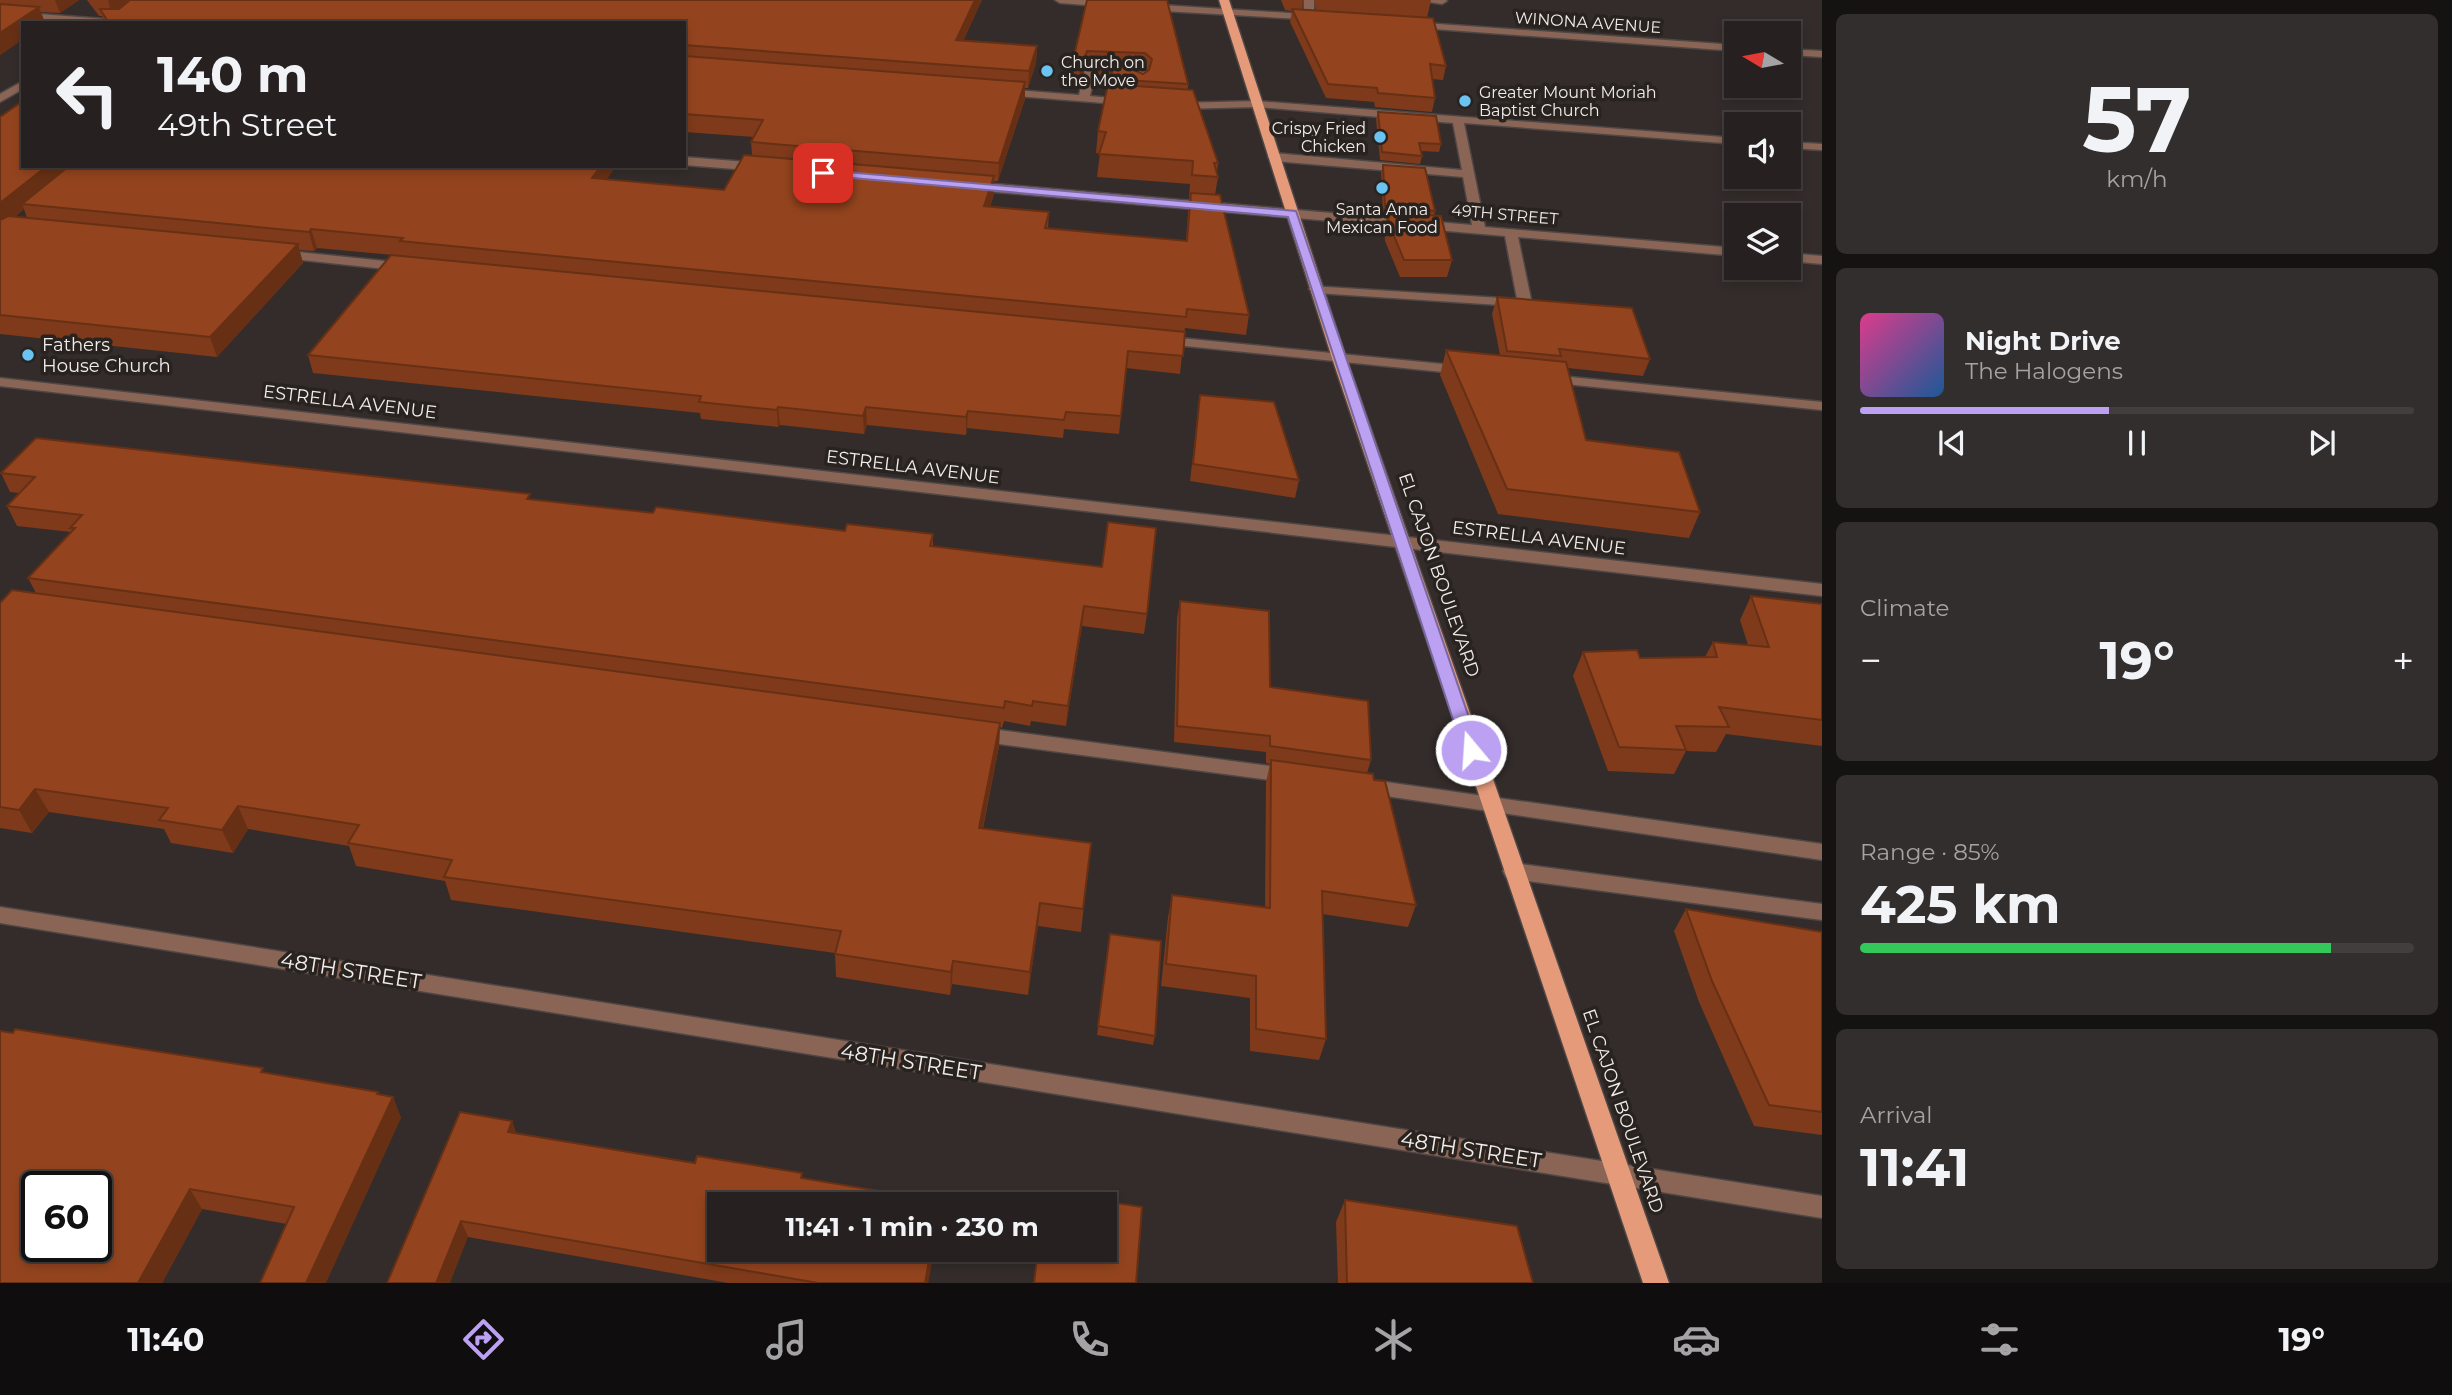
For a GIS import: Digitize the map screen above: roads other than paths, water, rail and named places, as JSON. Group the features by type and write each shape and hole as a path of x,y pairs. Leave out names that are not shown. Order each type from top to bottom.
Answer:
{"main road":[{"name":"EL CAJON BOULEVARD","path":"1224,0 1339,358 1489,803 1656,1283"}],"street":[{"path":"1060,0 1125,5"},
{"path":"1309,0 1309,18"},
{"path":"1421,0 1442,1"},
{"path":"1138,6 1323,19"},
{"path":"0,13 94,21"},
{"path":"120,21 127,15"},
{"name":"WINONA AVENUE","path":"1392,24 1724,47"},
{"path":"1801,53 1822,54"},
{"path":"1084,98 1090,70 1143,73 1140,84"},
{"path":"4,101 21,86"},
{"path":"988,91 1147,103"},
{"path":"1159,104 1197,107 1257,104 1724,140"},
{"path":"1458,119 1479,229"},
{"path":"1801,146 1822,147"},
{"path":"1274,158 1469,174"},
{"path":"686,161 768,168"},
{"name":"49TH STREET","path":"962,185 1724,251"},
{"path":"1316,289 1525,304 1511,232"},
{"path":"263,253 416,268"},
{"path":"1801,258 1822,260"},
{"path":"1141,338 1477,372"},
{"path":"1531,377 1822,406"},
{"name":"ESTRELLA AVENUE","path":"0,382 1822,590"},
{"path":"953,730 1312,779"},
{"path":"1353,785 1822,852"},
{"path":"1513,871 1822,912"},
{"name":"48TH STREET","path":"0,915 1822,1207"}],"place":[{"name":"Church on the Move","path":"1047,71"},
{"name":"Greater Mount Moriah Baptist Church","path":"1465,101"},
{"name":"Crispy Fried Chicken","path":"1380,137"},
{"name":"Santa Anna Mexican Food","path":"1382,188"},
{"name":"Fathers House Church","path":"28,355"}]}
